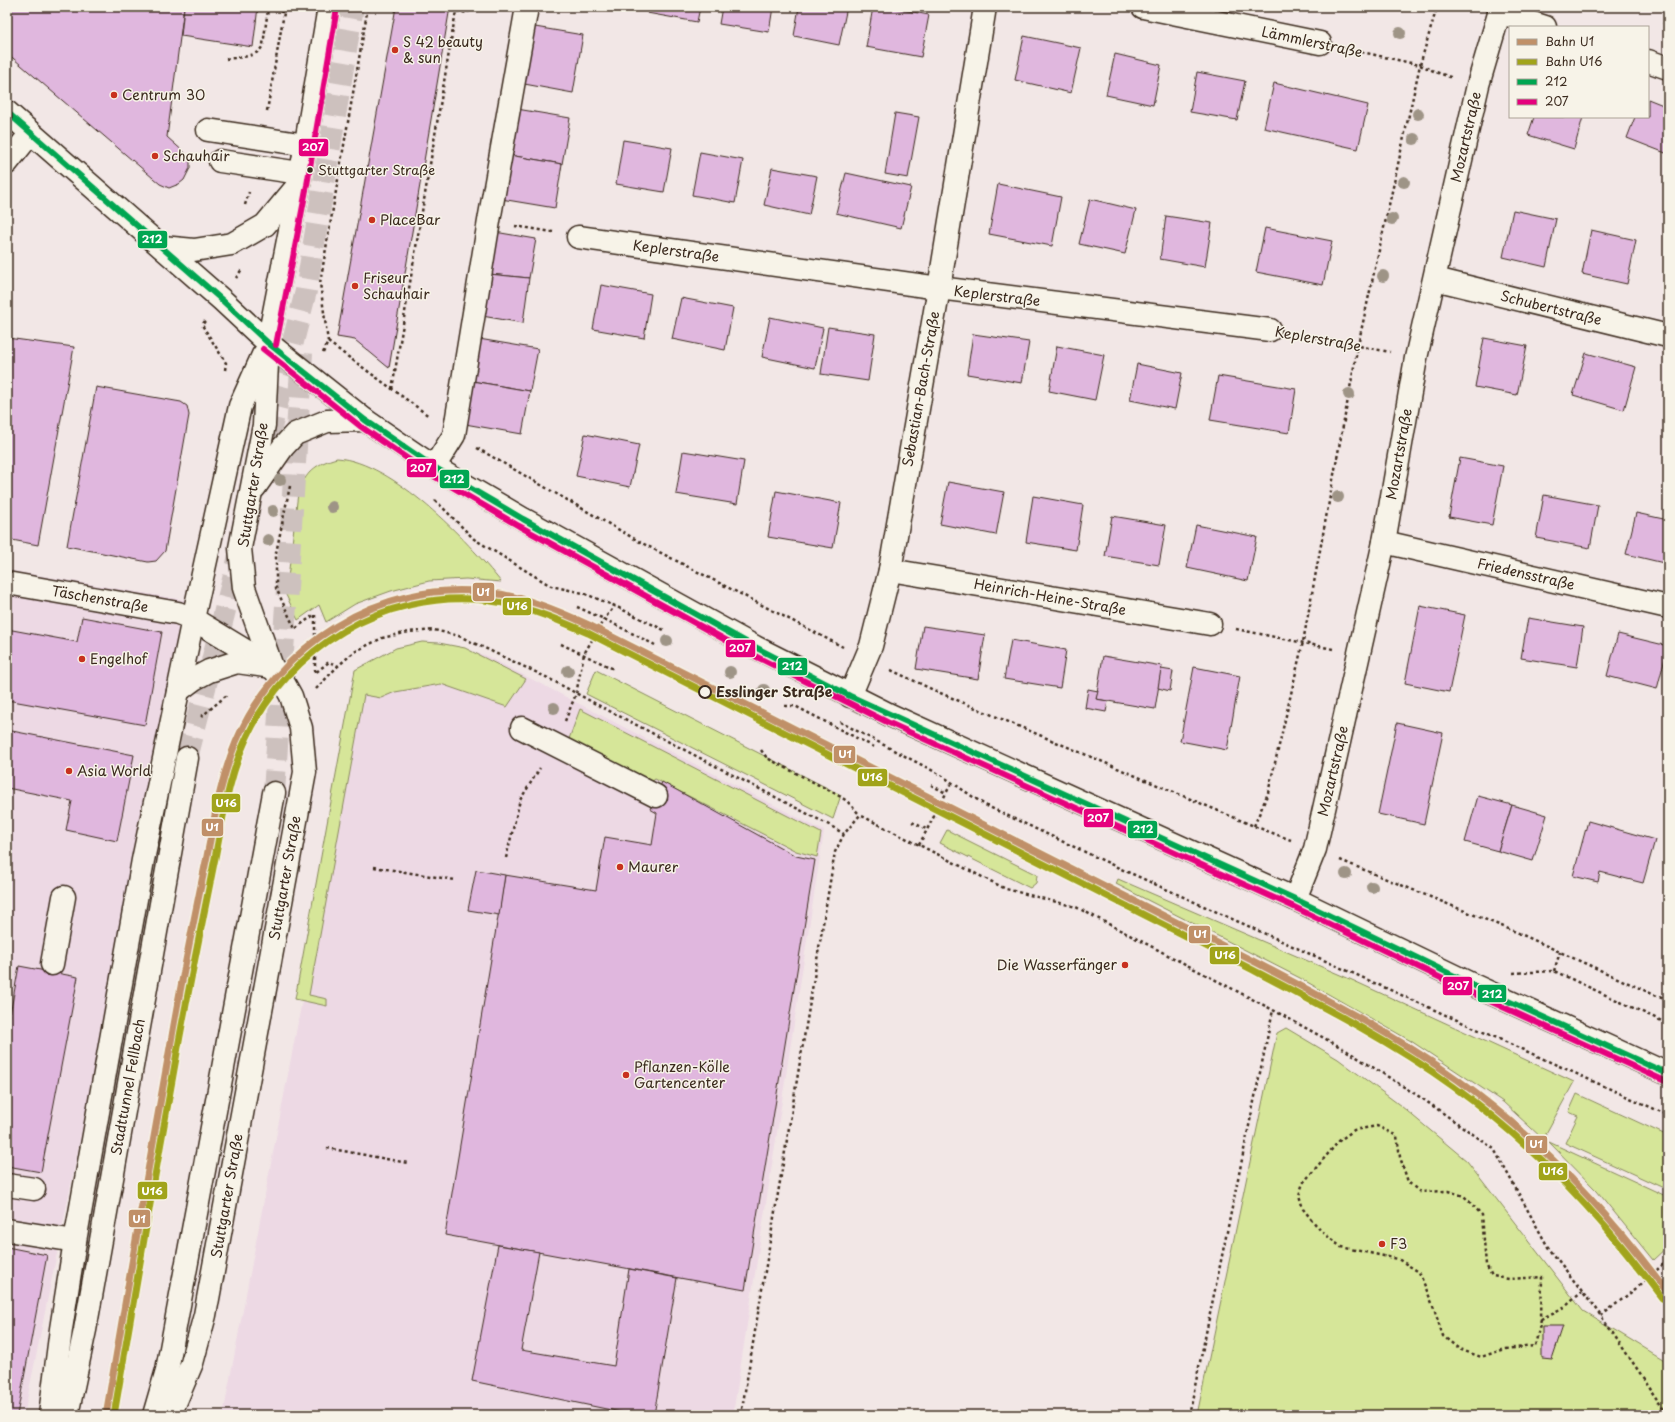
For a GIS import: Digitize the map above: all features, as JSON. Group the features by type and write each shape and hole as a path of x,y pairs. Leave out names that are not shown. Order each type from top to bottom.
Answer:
{"main road":[{"name":"Stuttgarter Straße","path":"170,1415 192,1363 205,1315 305,772 301,728 291,696 281,678 272,667 244,588 240,548 264,425 268,343 306,145 329,7"},
{"path":"434,467 454,435 489,221 527,7"},
{"name":"Sebastian-Bach-Straße","path":"850,696 872,646 890,570 939,288 985,7"},
{"name":"Lämmlerstraße","path":"1143,7 1320,43"},
{"path":"1500,9 1542,26"},
{"name":"Mozartstraße","path":"1295,899 1315,849 1384,542 1416,358 1478,85 1500,9"},
{"path":"1649,61 1668,68"},
{"path":"7,112 162,247 268,343 365,420 434,467 755,647 850,696 1295,899 1473,986 1668,1074"},
{"path":"208,130 306,145"},
{"path":"7,163 32,134"},
{"path":"162,247 194,250 232,244 265,225 300,178 220,161"},
{"name":"Keplerstraße","path":"578,237 939,288 1270,330"},
{"name":"Schubertstraße","path":"1434,279 1668,336"},
{"name":"Stuttgarter Straße","path":"50,1415 61,1329 75,1241 133,908 193,619 240,406 268,343"},
{"path":"250,495 282,447 295,434 327,421 365,420"},
{"name":"Friedensstraße","path":"1384,542 1668,607"},
{"name":"Heinrich-Heine-Straße","path":"890,570 1210,624"},
{"name":"Täschenstraße","path":"7,583 178,613 204,624 272,667"},
{"path":"178,691 194,679 209,671 237,662 272,667"},
{"path":"522,728 656,796"},
{"name":"Stadttunnel Fellbach","path":"67,1415 85,1330 187,758"},
{"path":"154,1415 168,1362 274,793"},
{"path":"52,964 64,898"},
{"path":"7,1185 34,1189"},
{"path":"7,1230 75,1241"}],"path":[{"path":"368,7 320,283 328,342 454,435 640,542 867,659 938,692 1254,826 1315,849 1516,932 1668,1001"},
{"path":"392,389 456,11 468,13 469,7"},
{"path":"1254,826 1268,793 1303,642 1358,345 1420,65 1437,7"},
{"path":"226,59 257,53 261,50 268,9 283,12"},
{"name":"Lämmlerstraße","path":"1320,43 1420,65 1436,72 1478,85"},
{"path":"489,221 578,237"},
{"name":"Keplerstraße","path":"1270,330 1358,345 1416,358"},
{"path":"291,479 276,553 276,588 295,630 315,614 315,673 329,662 338,666"},
{"path":"432,497 474,539 551,586 583,593 616,606 665,630"},
{"path":"584,654 604,618 616,606"},
{"path":"577,607 604,618 655,645"},
{"path":"1210,624 1303,642 1359,655"},
{"path":"291,696 308,698 338,666 354,652 382,638 409,632 434,630 459,636 546,677 844,834"},
{"path":"560,644 614,669"},
{"path":"170,727 188,729 231,692"},
{"path":"785,706 795,706 876,748"},
{"path":"838,721 942,775 985,805 1119,868 1668,1115"},
{"path":"761,750 767,758 847,801 860,815 919,845 1006,889 1076,907 1273,1010 1344,1049 1416,1095 1494,1149 1548,1247 1601,1316 1668,1414"},
{"path":"919,845 952,782"},
{"path":"931,785 946,793"},
{"path":"741,1415 835,852 844,834 860,815"},
{"path":"912,822 928,830"},
{"path":"374,867 454,880"},
{"path":"1554,970 1560,952"},
{"path":"1473,986 1515,972 1554,970 1668,1024"},
{"path":"1188,1415 1273,1010"},
{"path":"1541,1319 1542,1277 1509,1279 1492,1276 1486,1265 1482,1216 1464,1196 1448,1191 1420,1192 1408,1182 1400,1157 1397,1136 1377,1126 1354,1130 1339,1141 1304,1183 1299,1195 1303,1209 1321,1231 1341,1247 1398,1259 1419,1272 1432,1303 1443,1336 1459,1349 1481,1357 1505,1349 1535,1346 1541,1319 1566,1306 1582,1292"},
{"path":"327,1148 408,1163"},
{"path":"1601,1316 1639,1286 1668,1260"}],"shaded area":[{"path":"7,570 190,601 24,1415 7,1415"},
{"path":"444,647 485,655 824,831 733,1415 223,1415 364,676"}],"green space":[{"path":"337,458 359,463 381,473 405,488 449,525 469,545 501,582 466,579 429,581 391,591 355,604 326,622 319,605 298,620 286,595 298,493 304,480 312,470 329,460"},
{"path":"422,642 439,643 465,648 526,679 507,707 441,684 395,692 381,698 364,695 309,995 327,999 327,1006 295,999 355,670 396,648"},
{"path":"596,670 841,795 833,819 586,694"},
{"path":"580,709 821,833 817,857 796,851 655,779 650,783 569,739"},
{"path":"947,830 1037,875 1036,883 1030,888 940,843"},
{"path":"1118,879 1352,980 1574,1082 1543,1139 1503,1102 1411,1041 1300,978 1116,884"},
{"name":"F3","path":"1286,1028 1338,1059 1401,1106 1467,1161 1583,1311 1668,1363 1668,1415 1197,1415 1277,1033"},
{"path":"1577,1094 1668,1136 1668,1190 1565,1143 1578,1116 1569,1112"},
{"path":"1549,1142 1668,1197 1668,1246 1653,1260 1597,1191"}],"building":[{"name":"Centrum 30","path":"7,7 184,7 167,137 185,153 190,162 190,168 184,180 169,188 160,184 7,53"},
{"path":"184,7 258,7 253,47 181,36"},
{"path":"396,7 450,7 389,368 355,340 337,337"},
{"path":"566,7 585,7 585,10"},
{"path":"648,7 700,7 697,22 647,13"},
{"path":"722,7 773,7 769,32 719,24"},
{"path":"799,7 847,7 839,45 794,36"},
{"path":"873,7 887,7 929,15 921,57 866,47"},
{"path":"1668,8 1668,26 1663,24"},
{"path":"529,26 583,35 573,93 519,83"},
{"path":"1024,36 1081,48 1071,93 1015,80"},
{"path":"1115,54 1161,65 1153,105 1106,95"},
{"path":"1197,72 1245,81 1237,120 1190,112"},
{"path":"1274,83 1368,105 1358,149 1264,128"},
{"path":"1649,99 1668,107 1668,154 1627,138 1635,118 1649,118"},
{"path":"517,109 570,118 562,164 509,155"},
{"path":"895,113 919,117 908,178 885,174"},
{"path":"1534,118 1583,118 1574,149 1528,135"},
{"path":"623,140 672,148 664,192 616,184"},
{"path":"700,152 743,160 735,203 692,195"},
{"path":"509,155 562,164 555,208 501,199"},
{"path":"772,168 817,176 809,215 764,205"},
{"path":"846,173 911,187 901,228 836,213"},
{"path":"998,184 1061,197 1052,246 989,234"},
{"path":"1090,199 1136,210 1125,254 1079,244"},
{"path":"1513,210 1556,219 1546,267 1503,257"},
{"path":"1166,216 1212,223 1205,267 1160,259"},
{"path":"1265,228 1332,241 1323,285 1256,272"},
{"path":"1591,230 1636,240 1627,284 1582,274"},
{"path":"495,232 536,239 529,278 489,274"},
{"path":"489,274 529,278 523,323 482,316"},
{"path":"601,285 651,294 644,338 593,329"},
{"path":"681,298 733,308 725,350 672,339"},
{"path":"770,317 823,328 815,368 762,357"},
{"path":"828,327 875,334 868,381 821,374"},
{"path":"973,334 1029,342 1022,383 967,374"},
{"path":"7,338 74,347 38,545 7,539"},
{"path":"1484,338 1527,346 1517,395 1475,387"},
{"path":"479,339 538,349 530,391 472,381"},
{"path":"1057,346 1104,355 1095,400 1049,391"},
{"path":"1586,353 1636,367 1624,410 1573,395"},
{"path":"1137,364 1182,373 1175,409 1130,400"},
{"path":"1218,376 1296,389 1289,433 1210,420"},
{"path":"472,381 530,391 522,434 465,424"},
{"path":"96,387 181,402 187,406 189,415 165,551 156,561 148,562 67,546"},
{"path":"585,434 639,445 630,487 576,476"},
{"path":"683,451 744,461 737,504 676,494"},
{"path":"1460,458 1503,466 1492,525 1449,517"},
{"path":"948,482 1004,492 996,535 940,524"},
{"path":"776,491 841,503 833,548 768,537"},
{"path":"1544,495 1598,505 1590,548 1536,538"},
{"path":"1033,496 1083,505 1076,550 1026,542"},
{"path":"1636,513 1668,520 1668,564 1626,554"},
{"path":"1112,516 1166,525 1159,565 1105,556"},
{"path":"1196,525 1257,537 1248,581 1187,568"},
{"path":"1420,606 1465,615 1449,692 1405,683"},
{"name":"Engelhof","path":"82,617 162,632 145,725 7,700 7,629 77,642"},
{"path":"1528,618 1583,627 1577,667 1521,658"},
{"path":"923,626 985,635 978,679 916,669"},
{"path":"1618,634 1668,646 1657,689 1607,676"},
{"path":"1011,640 1066,650 1060,688 1004,679"},
{"path":"1103,656 1162,666 1155,709 1096,699"},
{"path":"1194,667 1240,676 1227,750 1180,741"},
{"path":"1161,669 1173,671 1170,691 1158,688"},
{"path":"1088,689 1098,691 1096,699 1108,701 1106,712 1085,708"},
{"path":"1397,723 1443,733 1424,824 1378,814"},
{"name":"Asia World","path":"7,730 134,755 117,841 66,830 72,801 7,788"},
{"name":"Pflanzen-Kölle Gartencenter","path":"662,782 796,856 815,860 745,1290 445,1235 505,875 596,890 605,837 652,845 657,813 650,809"},
{"path":"1478,796 1512,805 1498,851 1465,842"},
{"path":"1512,805 1547,815 1533,861 1498,851"},
{"path":"1588,821 1655,840 1643,883 1600,872 1598,882 1573,876"},
{"path":"476,870 505,875 499,915 468,910"},
{"path":"19,966 78,977 41,1172 7,1166 7,1031"},
{"path":"498,1245 539,1252 521,1350 614,1366 629,1269 677,1278 654,1415 635,1415 472,1381"},
{"path":"7,1247 47,1255 17,1415 7,1415"},
{"path":"1542,1326 1563,1326 1552,1359 1542,1358"}],"tunnel":[{"path":"268,439 306,291 353,7"},
{"path":"274,793 302,353"},
{"path":"187,758 240,552"}],"rail line":[{"name":"U1","path":"106,1415 184,970 218,801 230,756 254,707 277,676 305,649 336,626 370,609 407,597 446,591 485,592 526,600 553,609 591,626 1257,963 1360,1018 1410,1048 1458,1080 1517,1127 1545,1152 1597,1206 1668,1293"},
{"name":"U16","path":"114,1415 184,1014 224,812 231,781 241,751 265,705 288,676 314,651 344,631 376,615 411,605 447,599 484,600 524,608 588,633 1253,970 1356,1025 1406,1055 1454,1087 1513,1134 1566,1184 1591,1211 1662,1298"}],"transit line":[{"name":"207","path":"276,345 307,185 337,8"},
{"name":"212","path":"7,112 222,300 268,343 365,420 434,467 523,519 755,647 850,696 1295,899 1473,985 1668,1074"},
{"name":"207","path":"263,349 360,426 430,474 519,526 751,654 887,722 1292,906 1470,992 1665,1081"}],"place":[{"name":"S 42 beauty & sun","path":"395,50"},
{"name":"Centrum 30","path":"114,95"},
{"name":"Schauhair","path":"155,156"},
{"name":"Stuttgarter Straße","path":"310,170"},
{"name":"PlaceBar","path":"372,220"},
{"name":"Friseur Schauhair","path":"355,286"},
{"name":"Engelhof","path":"82,659"},
{"name":"Esslinger Straße","path":"705,692"},
{"name":"Asia World","path":"69,771"},
{"name":"Maurer","path":"620,867"},
{"name":"Die Wasserfänger","path":"1125,965"},
{"name":"Pflanzen-Kölle Gartencenter","path":"626,1075"},
{"name":"F3","path":"1382,1244"}]}
